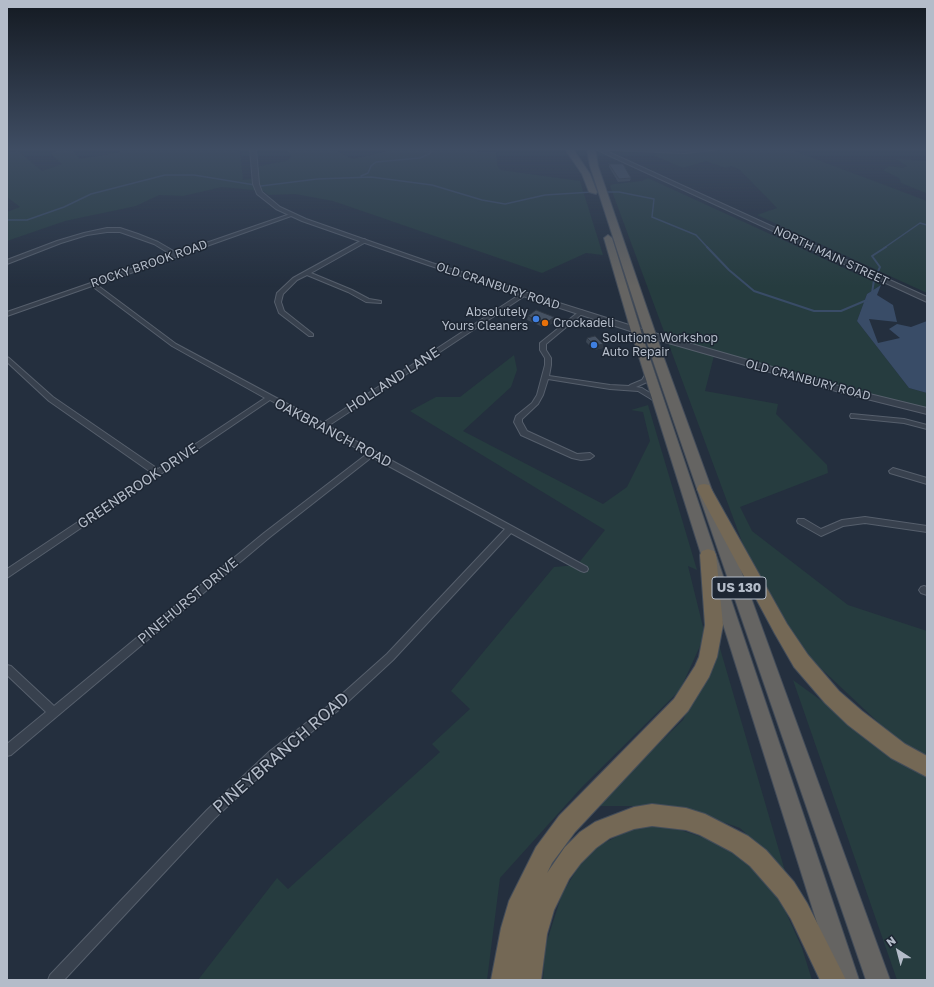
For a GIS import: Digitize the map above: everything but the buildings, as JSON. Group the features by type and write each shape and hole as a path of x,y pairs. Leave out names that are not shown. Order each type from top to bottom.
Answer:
{"highway":[{"name":"US 130","path":"599,195 642,332 704,489 878,980"},
{"name":"US 130","path":"642,332 649,373 847,980"},
{"path":"704,489 781,629 816,679 855,718 878,737 927,767"},
{"path":"504,980 513,928 521,901 544,855 567,824 681,705 702,672 708,657 714,625 708,555"},
{"path":"528,980 535,934 542,910 561,871 573,855 603,830 634,818 652,815 686,819 705,825 740,844 758,858 786,890 799,911 833,980"}],"street":[{"name":"OLD CRANBURY ROAD","path":"261,195 272,204 292,215 430,264 642,332 846,391 927,411"},
{"name":"NORTH MAIN STREET","path":"698,195 927,300"},
{"name":"ROCKY BROOK ROAD","path":"7,314 292,215"},
{"path":"7,262 59,242 86,234 107,230 120,230 136,234 156,243 176,255"},
{"path":"311,335 281,312 278,298 283,288 307,272 364,241"},
{"path":"307,272 368,300 379,302"},
{"name":"OAKBRANCH ROAD","path":"92,284 174,346 584,569"},
{"name":"HOLLAND LANE","path":"322,427 524,294"},
{"path":"581,312 543,343 543,350 549,361 545,377 538,399 519,418 518,422 521,430 575,456 590,456"},
{"path":"7,359 51,399 158,473"},
{"path":"627,387 642,383 648,379 649,373"},
{"path":"545,377 610,387 640,389 658,400"},
{"name":"GREENBROOK DRIVE","path":"9,569 158,473 269,398"},
{"path":"854,416 904,421 927,427"},
{"name":"PINEHURST DRIVE","path":"7,751 267,535 371,454"},
{"path":"893,471 927,481"},
{"path":"801,521 821,533 842,523 865,520 927,529"},
{"name":"PINEYBRANCH ROAD","path":"55,980 211,814 274,755 336,706 380,667 510,529"},
{"path":"7,669 54,712"}],"green space":[{"path":"7,195 159,195 136,206 65,221 7,241 7,212 20,207 7,197"},
{"path":"160,195 187,195 183,196"},
{"path":"301,195 584,195 603,255 586,253 542,273 333,201"},
{"path":"613,195 685,195 881,285 867,294 857,321 909,388 927,393 927,409 715,352 705,391 778,404 776,414 827,465 828,473 740,507 752,531 848,605 927,631 927,755 897,740 812,660 764,601"},
{"path":"764,195 911,195 927,201 927,293 757,215 777,208"},
{"path":"514,355 517,370 511,387 463,431 603,504 627,487 650,441 643,412 631,410 648,405 697,570 688,566 705,635 680,690 582,787 500,878 487,980 198,980 277,878 288,889 440,752 432,744 470,709 451,691 554,567 577,565 605,530 410,411 436,397 460,397"},
{"path":"719,645 785,871 740,828 677,806 595,806 683,720"},
{"path":"793,680 918,771 927,775 927,980 897,980"},
{"path":"650,820 720,843 771,879 802,948 812,980 543,980 545,947 562,894 588,851"}],"water":[{"path":"881,285 877,295 893,305 897,322 869,319 878,343 900,338 889,329 897,324 911,327 927,321 927,393 909,388 857,321 867,294"}],"waterway":[{"path":"7,220 27,220 64,207 89,195"},
{"path":"466,195 505,204 545,195"},
{"path":"634,195 654,199 652,217 696,235 708,248"},
{"path":"884,248 920,223 927,225"},
{"path":"707,247 729,270 754,291 814,311 841,311 867,300"},
{"path":"872,293 874,280 880,267 872,256 886,247"}],"place":[{"name":"Absolutely Yours Cleaners","path":"536,319"},
{"name":"Crockadeli","path":"545,323"},
{"name":"Solutions Workshop Auto Repair","path":"594,345"}]}
